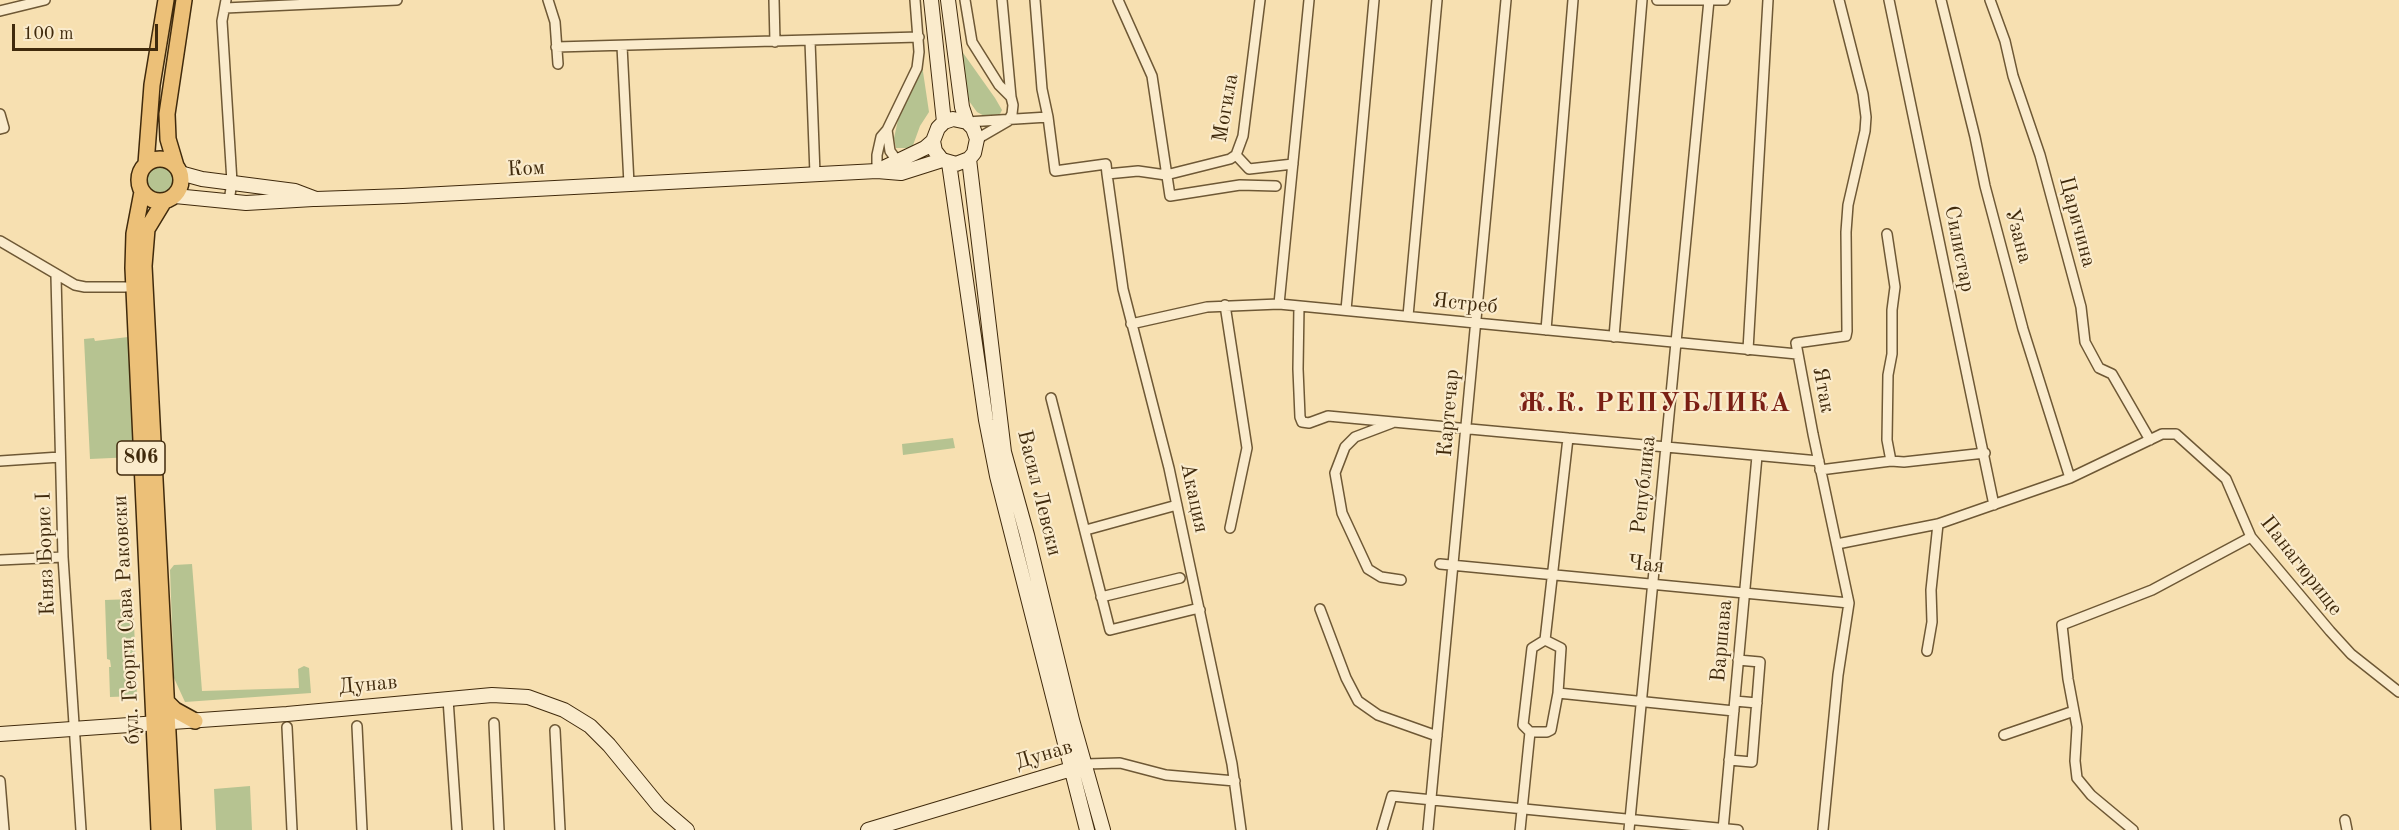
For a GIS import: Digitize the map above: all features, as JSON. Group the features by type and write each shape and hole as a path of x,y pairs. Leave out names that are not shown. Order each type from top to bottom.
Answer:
{"main road":[{"name":"806","path":"169,199 181,186 169,146 166,114 184,0"},
{"path":"930,0 944,122"},
{"path":"948,0 962,107 967,122 973,128 977,146 969,159 956,164 945,161 935,151 933,141 938,128 944,122 953,120 967,122"},
{"name":"806","path":"142,192 140,175 146,164 152,85 164,2"},
{"path":"877,171 916,153 933,141"},
{"path":"146,164 157,159 164,159 178,170"},
{"name":"Васил Левски","path":"969,159 1004,452 1102,830"},
{"name":"Ком","path":"178,170 198,178 295,191 316,199 877,171 901,173 945,161"},
{"name":"Васил Левски","path":"945,161 997,476 1087,830"},
{"path":"142,192 152,200 290,202 316,199"},
{"name":"бул. Георги Сава Раковски","path":"142,192 134,234 133,268 160,723 172,830"},
{"name":"бул. Георги Сава Раковски","path":"159,830 160,723 165,700 144,266 147,229 169,199"},
{"name":"Дунав","path":"0,734 195,721 492,695 528,697 564,710 590,726 659,806 687,830"},
{"path":"165,700 175,710 195,721"},
{"name":"Дунав","path":"868,830 1086,764"}],"street":[{"path":"0,11 45,0"},
{"path":"229,201 232,182 222,21 225,4 397,0"},
{"path":"548,0 553,11 558,64"},
{"path":"774,0 775,42"},
{"path":"877,171 878,145 917,68 919,37 915,0"},
{"path":"965,0 972,42 999,85 1011,97"},
{"path":"977,139 1008,121 1012,114 1002,0"},
{"path":"967,122 985,119 1008,121 1048,117 1042,89 1035,0"},
{"path":"1118,0 1152,76 1170,196 1240,185 1276,186"},
{"name":"Могила","path":"1048,117 1055,171 1106,164 1107,174 1138,171 1166,175 1230,159 1236,155 1243,136 1260,0"},
{"path":"1279,304 1309,0"},
{"path":"1346,310 1374,0"},
{"path":"1408,316 1437,0"},
{"name":"Картечар","path":"1428,830 1506,0"},
{"path":"1546,330 1573,0"},
{"path":"1614,337 1642,0"},
{"path":"1657,0 1725,0"},
{"path":"1748,350 1768,0"},
{"name":"Ятак","path":"1823,830 1838,675 1849,603 1796,343 1846,336 1847,332 1848,205 1865,131 1866,117 1863,94 1839,0"},
{"name":"Силистар","path":"1889,0 1994,505"},
{"name":"Узана","path":"1941,0 1985,186 2023,328 2070,478"},
{"name":"Царичина","path":"1990,0 2006,41 2013,76 2040,155 2081,307 2085,342 2099,368 2112,374 2150,440"},
{"name":"Република","path":"1629,825 1709,1"},
{"path":"556,47 919,37"},
{"path":"810,41 815,174"},
{"path":"622,46 629,184"},
{"path":"0,114 4,128 0,129"},
{"path":"887,130 890,151 898,162"},
{"path":"1236,155 1249,169 1293,164"},
{"name":"Акация","path":"1107,174 1131,324 1159,424 1200,610 1235,781 1241,830"},
{"path":"1887,234 1895,287 1892,310 1892,354 1888,375 1887,441 1891,461"},
{"path":"0,241 56,276 85,288 126,286"},
{"name":"Княз Борис I","path":"56,276 63,557 81,830"},
{"name":"Ястреб","path":"1131,324 1225,305 1279,304 1797,354"},
{"path":"1225,305 1246,448 1230,528"},
{"path":"1299,306 1300,417 1302,422 1309,423 1328,416 1758,456 1820,466 1904,462 1985,453"},
{"path":"1051,398 1110,630 1195,609 1200,610"},
{"path":"1397,422 1355,437 1345,447 1335,473 1342,513 1368,569 1382,577 1401,580"},
{"name":"Панагюрище","path":"2150,440 2162,434 2176,434 2226,479 2251,537 2340,642 2364,665 2399,692"},
{"path":"1545,640 1568,438"},
{"path":"1837,544 1938,524 2070,478 2150,440"},
{"name":"Варшава","path":"1723,829 1758,456"},
{"path":"0,461 60,457"},
{"path":"1086,530 1177,505"},
{"path":"1927,651 1932,621 1931,590 1938,524"},
{"path":"2132,830 2091,795 2077,778 2075,761 2077,728 2068,679 2062,625 2152,590 2251,537"},
{"path":"0,560 63,557"},
{"name":"Чая","path":"1440,564 1849,603"},
{"path":"1101,597 1180,578"},
{"path":"1320,609 1346,678 1358,701 1378,715 1437,736"},
{"path":"1545,640 1561,648 1558,693 1551,730 1530,732 1523,725 1532,648 1545,640"},
{"path":"1729,760 1752,762 1761,662 1738,660"},
{"path":"1558,693 1641,702 1734,706 1757,703"},
{"path":"448,699 457,830"},
{"path":"2004,735 2074,711"},
{"path":"494,723 500,830"},
{"path":"357,726 362,830"},
{"path":"287,727 292,830"},
{"path":"555,730 560,830"},
{"path":"1520,830 1530,732"},
{"name":"Дунав","path":"1086,764 1120,763 1166,775 1235,781"},
{"path":"0,781 4,830"},
{"path":"1382,830 1392,796 1523,808 1629,825 1738,830"}],"green space":[{"path":"961,50 995,98 1002,110 1000,114 988,118 977,112 969,101"},
{"path":"922,65 929,112 920,126 912,148 896,148 894,138 898,120"},
{"path":"161,166 171,170 175,180 171,190 161,194 151,190 147,180 151,170"},
{"path":"128,337 134,457 90,459 84,339 94,338 95,341"},
{"path":"953,438 955,448 903,455 902,444"},
{"path":"192,564 202,691 299,688 298,669 304,666 309,668 311,693 185,702 174,678 170,570 174,565"},
{"path":"133,599 137,696 110,697 109,667 111,667 110,660 107,659 105,600"},
{"path":"250,786 252,830 216,830 214,789"}],"district":[{"name":"Ж.К. РЕПУБЛИКА","path":"1655,404"}]}
